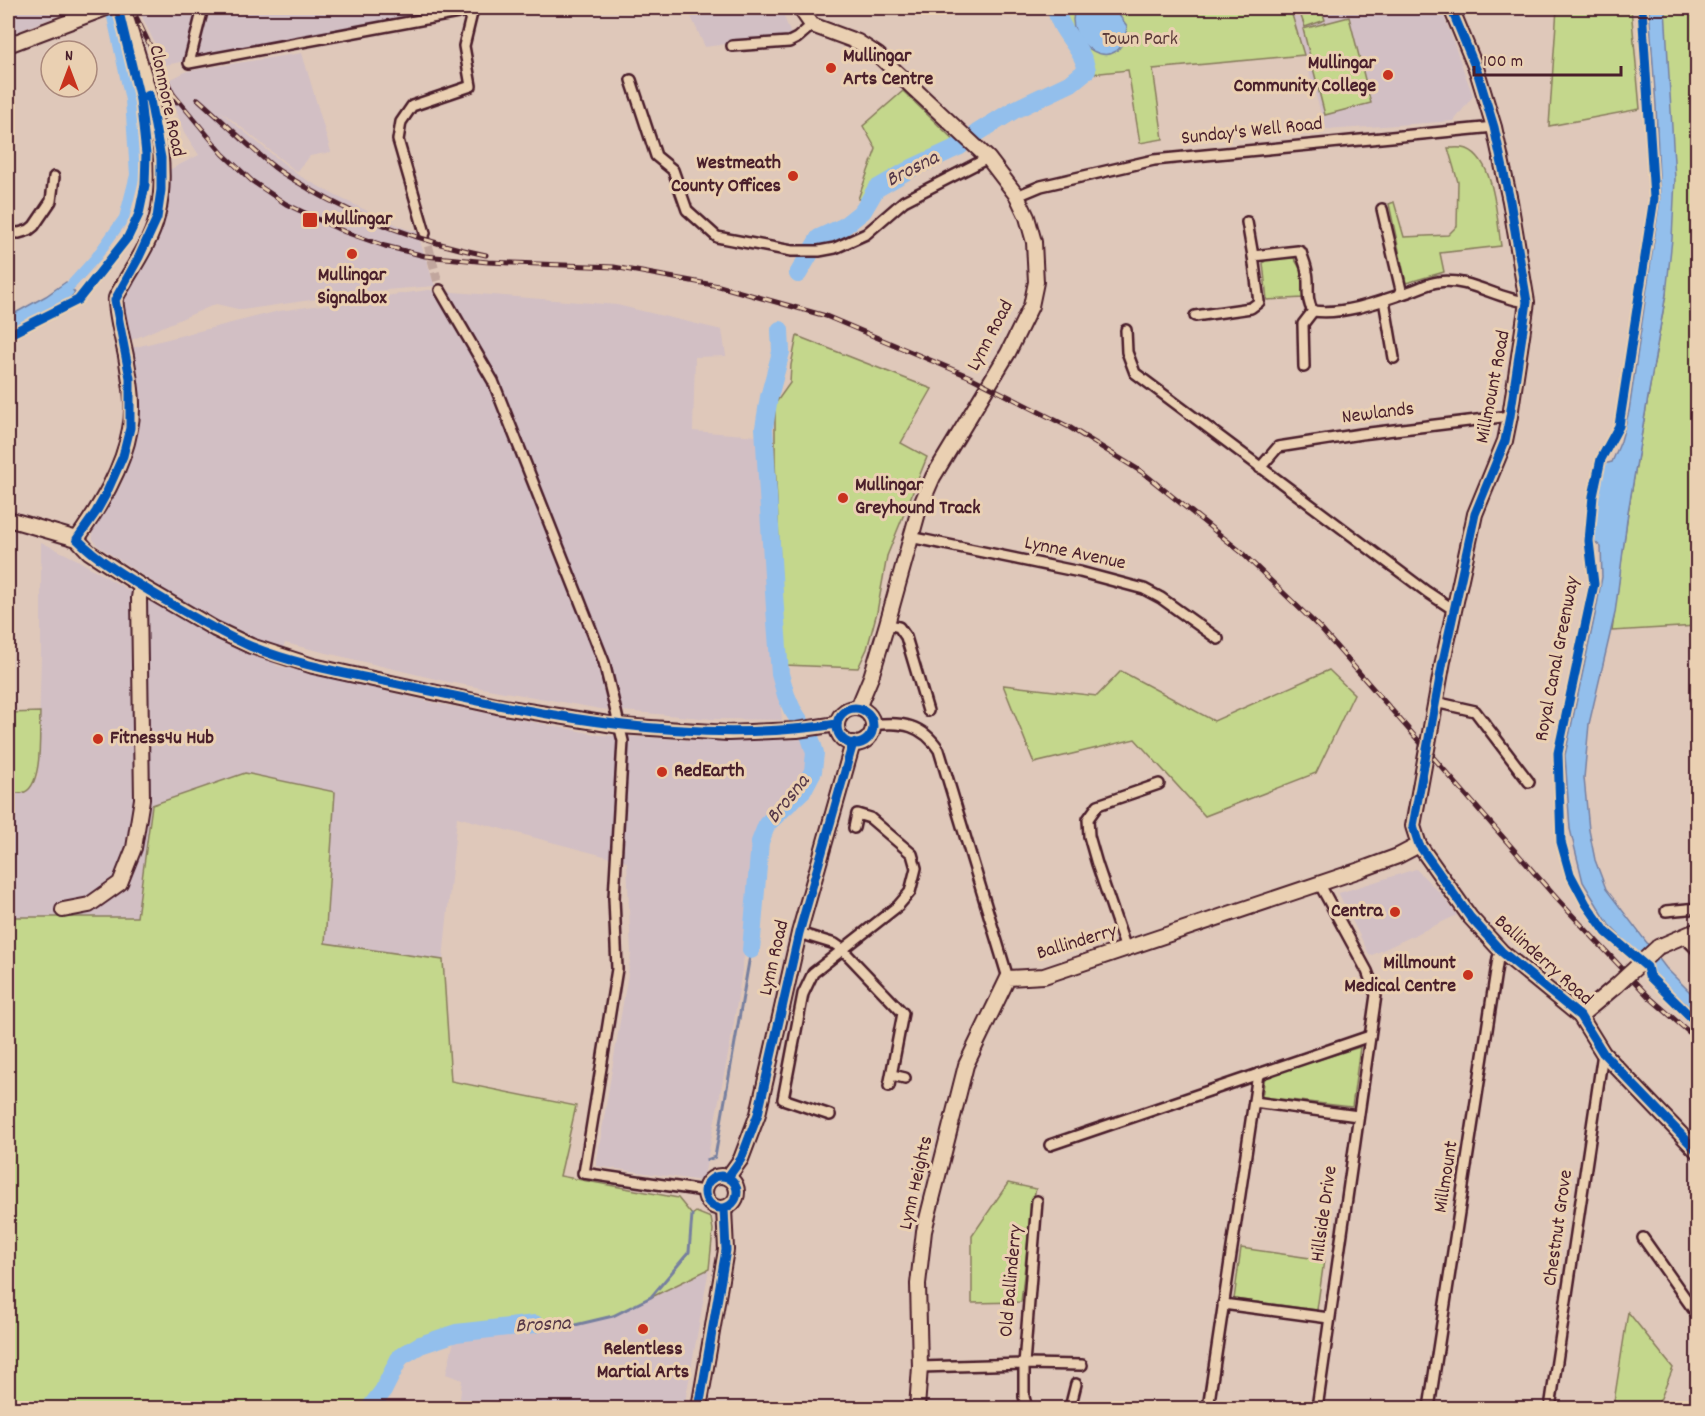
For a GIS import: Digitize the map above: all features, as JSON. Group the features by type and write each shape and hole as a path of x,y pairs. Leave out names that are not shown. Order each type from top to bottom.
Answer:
{"street":[{"name":"Clonmore Road","path":"77,539 106,494 123,456 130,429 130,378 115,300 157,218 161,190 161,158 153,114 123,8"},
{"path":"203,8 189,63 472,8 464,46 471,86 412,106 401,122 398,140 424,233"},
{"path":"732,46 789,42 797,38 812,25 800,8"},
{"name":"Millmount Road","path":"1419,845 1413,826 1435,702 1475,514 1504,441 1510,417 1527,302 1510,201 1494,127 1477,71 1451,8"},
{"path":"8,45 78,12 102,9"},
{"name":"Lynn Road","path":"812,25 858,42 878,55 988,158 1017,196 1027,217 1036,261 1036,282 1031,306 1008,353 933,477 919,509 871,677 858,708"},
{"path":"631,80 656,156 673,170 687,210 717,237 792,251 819,251 835,248 866,234 904,201 988,158"},
{"name":"Sunday's Well Road","path":"1017,196 1041,186 1154,160 1494,127"},
{"path":"8,232 29,230 34,226 51,201 54,177"},
{"path":"1382,208 1402,294"},
{"path":"1195,316 1258,305 1247,222"},
{"path":"1253,256 1301,252 1308,273 1310,306 1313,311"},
{"path":"1313,311 1352,309 1439,282 1468,284 1512,301 1527,302"},
{"path":"440,290 493,381 604,662 623,741 614,898 617,969 583,1173 704,1191"},
{"path":"1384,300 1394,358"},
{"path":"1304,367 1303,324 1313,311"},
{"path":"1126,330 1127,352 1135,373 1454,610"},
{"name":"Newlands","path":"1260,468 1278,447 1361,434 1510,417"},
{"path":"8,519 77,539 89,552 214,629 242,642 313,666 497,706 620,726 728,733 797,730 837,724"},
{"name":"Lynne Avenue","path":"910,537 1080,572 1144,589 1161,598 1218,639"},
{"path":"63,910 89,904 120,883 134,848 142,799 139,598 141,586"},
{"path":"887,624 898,627 906,637 928,711"},
{"path":"914,702 924,699"},
{"path":"1435,702 1476,711 1528,782"},
{"path":"858,708 869,714 873,725 865,740 853,743 840,735 837,724 839,718 847,710 858,708"},
{"path":"873,725 898,724 918,728 931,737 939,750 1008,978"},
{"name":"Lynn Road","path":"728,1177 741,1159 758,1114 799,933 853,743"},
{"path":"1126,949 1097,864 1089,836 1088,819 1098,805 1159,784"},
{"path":"830,1115 783,1099 803,994 813,973 898,906 910,892 916,868 912,854 870,818 857,814 854,828"},
{"name":"Ballinderry","path":"1008,978 1044,976 1398,856 1419,845"},
{"name":"Ballinderry Road","path":"1419,845 1470,917 1502,952 1580,1016 1604,1053 1698,1152"},
{"name":"Hillside Drive","path":"1317,1408 1376,995 1367,971 1319,883"},
{"path":"1666,911 1698,908"},
{"path":"1580,1016 1658,947 1698,930"},
{"path":"799,933 835,944 842,949 903,1013 889,1086"},
{"path":"1682,935 1698,951"},
{"name":"Millmount","path":"1429,1408 1498,958 1502,952"},
{"name":"Lynn Heights","path":"917,1408 920,1367 918,1284 924,1231 966,1065 1008,978"},
{"path":"1050,1144 1370,1036"},
{"name":"Chestnut Grove","path":"1550,1408 1604,1053"},
{"path":"1208,1408 1258,1074"},
{"path":"892,1075 905,1078"},
{"path":"1254,1102 1358,1116"},
{"path":"719,1176 728,1177 736,1184 738,1193 732,1205 724,1209 709,1204 704,1191 706,1184 719,1176"},
{"name":"Old Ballinderry","path":"1024,1364 1037,1201"},
{"path":"699,1408 726,1250 724,1209"},
{"path":"1644,1238 1698,1316"},
{"path":"1223,1304 1329,1318"},
{"path":"1024,1364 1024,1397 1027,1408"},
{"name":"Old Ballinderry","path":"920,1367 1082,1365"},
{"path":"1070,1408 1076,1384"}],"shaded area":[{"path":"8,8 53,8 57,16 8,35"},
{"path":"138,8 454,8 165,65"},
{"path":"687,8 781,8 791,35 705,47"},
{"name":"Mullingar Community College","path":"1290,8 1441,8 1473,96 1454,121 1326,130"},
{"path":"302,53 331,152 310,156 297,172 221,111 298,175 338,197 417,232 435,286 373,291 242,310 216,304 129,341 124,302 156,237 167,199 167,171 199,155 184,132 177,112 160,85 187,71"},
{"path":"428,290 617,305 722,330 726,356 695,357 693,431 758,436 782,720 712,719 601,709 448,682 285,643 275,665 440,704 600,735 709,741 807,739 813,754 806,783 758,841 753,900 732,1034 703,1181 596,1166 631,955 627,862 457,817 443,960 325,944 335,792 152,805 137,917 8,917 8,791 23,793 38,776 41,542 76,559 150,603 157,585 97,545 92,531 121,485 137,431 140,390 132,348 279,311"},
{"path":"1416,869 1440,893 1457,915 1370,956 1338,892"},
{"path":"709,1269 684,1408 459,1408 462,1380 446,1374 456,1333 535,1324 575,1325 613,1316"}],"green space":[{"name":"Town Park","path":"1059,8 1290,8 1304,55 1153,69 1163,139 1140,143 1128,70 1091,74 1086,55 1060,15"},
{"path":"1298,8 1321,8 1325,20 1305,27"},
{"path":"1557,8 1631,8 1640,109 1549,126"},
{"path":"1664,8 1697,8 1697,626 1612,631 1628,512 1666,294"},
{"path":"1349,17 1371,103 1325,115 1303,29"},
{"path":"903,91 960,146 898,175 877,191 870,201 858,199 876,149 863,126"},
{"path":"1448,148 1467,149 1484,165 1493,192 1501,246 1440,253 1444,272 1406,283 1389,204 1394,202 1404,237 1448,235 1457,226 1458,182"},
{"path":"1294,258 1301,270 1303,298 1267,300 1263,263 1266,260"},
{"name":"Mullingar Greyhound Track","path":"797,336 932,389 901,443 927,457 887,556 877,612 867,649 858,668 785,665 775,462 775,404 790,383"},
{"path":"1329,670 1354,694 1316,773 1205,816 1135,739 1034,763 1003,685 1097,696 1121,671 1214,721"},
{"path":"40,712 39,758 34,781 29,789 22,793 8,791 8,713"},
{"path":"245,773 335,792 325,943 443,960 451,1081 576,1106 560,1176 678,1198 692,1215 696,1212 711,1218 713,1230 709,1269 613,1316 575,1325 535,1324 456,1333 420,1345 400,1357 383,1391 370,1408 8,1408 8,917 137,917 152,805"},
{"path":"1360,1047 1352,1107 1262,1097 1265,1076"},
{"path":"1008,1183 1036,1189 1032,1203 1021,1302 972,1303 972,1236"},
{"path":"1241,1248 1324,1260 1317,1310 1234,1299"},
{"path":"1628,1312 1673,1368 1659,1403 1669,1408 1613,1408"}],"water":[{"path":"1076,8 1114,8 1127,26 1123,43 1115,52 1104,54 1093,51 1083,44 1076,33 1073,21"},
{"path":"1649,8 1665,8 1675,179 1672,239 1666,294 1628,512 1615,613 1589,724 1584,778 1589,830 1595,860 1606,889 1666,968 1697,999 1697,1014 1654,975 1650,966 1609,925 1583,882 1570,829 1565,755 1602,577 1601,547 1592,539 1603,464 1612,462 1621,441 1629,411 1660,199"},
{"path":"66,282 75,293 66,302 8,332 8,317"}],"waterway":[{"path":"59,294 70,286 96,257 124,218 135,175 130,100 110,8"},
{"name":"Brosna","path":"977,133 1014,110 1071,83 1087,70 1084,61 1061,24 1056,8"},
{"name":"Brosna","path":"798,274 819,238 843,227 863,211 876,189 912,168 960,146"},
{"name":"Brosna","path":"751,950 760,842 767,824 803,790 813,771 815,753 810,737 792,709 780,674 764,428 769,397 781,352 780,330"},
{"name":"Brosna","path":"707,1160 715,1157 751,950"},
{"name":"Brosna","path":"535,1324 575,1325 613,1316 651,1297 689,1252 692,1215"},
{"name":"Brosna","path":"370,1408 383,1391 400,1357 420,1345 456,1333 535,1324"}],"tunnel":[{"path":"425,233 440,290"}],"railway":[{"path":"132,8 177,102"},
{"path":"174,95 223,154 252,181 286,204 345,232 385,246 425,256 488,262 614,267 719,286 826,316 968,376 1069,427 1142,472 1240,551 1320,628 1558,900 1648,996 1698,1040"},
{"path":"198,99 274,167 330,200 394,229 440,244 486,255"}],"cycle path":[{"path":"8,335 78,300 128,237 139,214 145,185 146,154 140,99 118,8"},
{"path":"1451,8 1477,71 1494,127 1510,201 1527,302 1505,441 1475,514 1443,661 1413,826 1419,845 1470,917 1502,952 1580,1016 1603,1053 1698,1152"},
{"name":"Royal Canal Greenway","path":"1642,8 1654,198 1619,426 1601,459 1593,496 1589,541 1594,584 1558,753 1561,842 1570,874 1586,904 1606,932 1647,967 1649,976 1698,1024"},
{"path":"140,99 149,95 161,158 161,190 157,218 115,300 130,378 130,428 123,456 106,494 77,539 87,548 131,580 228,636 289,660 330,670 517,709 623,725 730,732 783,730 837,724"},
{"path":"855,708 867,714 873,726 867,738 855,744 843,738 837,726 843,714 855,708"},
{"path":"728,1177 741,1159 758,1114 799,933 853,743"},
{"path":"721,1176 733,1180 737,1192 733,1204 721,1208 709,1204 705,1192 709,1180 721,1176"},
{"path":"699,1408 726,1250 724,1209"}],"place":[{"name":"Mullingar Arts Centre","path":"831,68"},
{"name":"Mullingar Community College","path":"1388,75"},
{"name":"Westmeath County Offices","path":"793,176"},
{"name":"Mullingar","path":"310,220"},
{"name":"Mullingar Signalbox","path":"352,254"},
{"name":"Mullingar Greyhound Track","path":"843,498"},
{"name":"Fitness4u Hub","path":"98,739"},
{"name":"RedEarth","path":"662,772"},
{"name":"Centra","path":"1395,912"},
{"name":"Millmount Medical Centre","path":"1468,975"},
{"name":"Relentless Martial Arts","path":"643,1329"}]}
